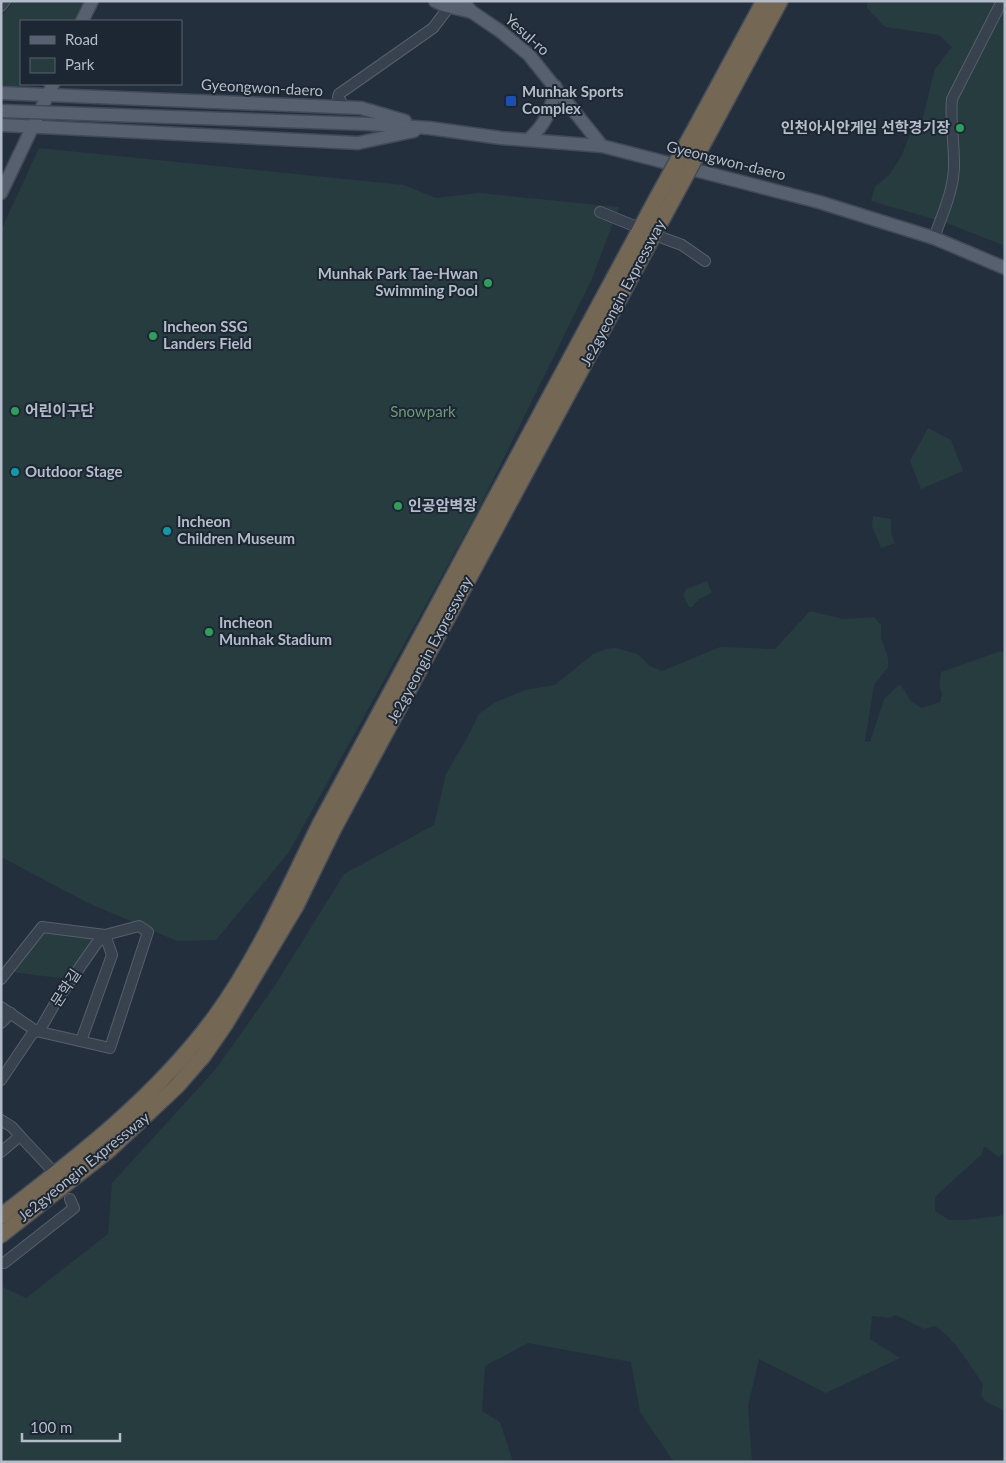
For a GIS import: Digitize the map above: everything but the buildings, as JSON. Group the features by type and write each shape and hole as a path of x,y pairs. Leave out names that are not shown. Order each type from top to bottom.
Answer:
{"highway":[{"name":"Je2gyeongin Expressway","path":"704,128 764,1"},
{"name":"Je2gyeongin Expressway","path":"1,1216 112,1128 160,1081 216,1016 244,973 272,922 320,824 704,128 780,1"},
{"name":"Je2gyeongin Expressway","path":"1,1235 110,1150 150,1114 198,1061 226,1023 296,906 338,822 665,199"}],"main road":[{"path":"82,20 92,1"},
{"path":"434,1 472,12"},
{"name":"Yesul-ro","path":"462,1 472,12 500,31 529,55 602,146"},
{"path":"528,140 539,131 546,119 553,102 555,86"},
{"path":"1,193 50,89"},
{"name":"Gyeongwon-daero","path":"1,93 50,89 361,108 429,128"},
{"name":"Gyeongwon-daero","path":"1,111 368,124 429,128 528,140 602,146 819,202 934,238 1005,268"},
{"name":"Gyeongwon-daero","path":"1,125 358,143 429,128"}],"street":[{"path":"1,6 5,1"},
{"path":"934,238 949,196 954,164 950,117 952,99 1002,1"},
{"path":"344,108 339,94 433,28 449,6"},
{"path":"600,212 632,225"},
{"path":"663,238 682,245 705,261"},
{"path":"1,980 42,927 105,935 139,926 148,932 110,1048 36,1031 1,1007"},
{"path":"81,1041 112,955 105,935"},
{"name":"문학길","path":"1,1080 32,1034 41,1028 78,968 105,935"},
{"path":"1,1022 11,1013"},
{"path":"1,1120 12,1127 50,1168"},
{"path":"1,1152 20,1136"},
{"path":"4,1263 74,1208 70,1199"}],"green space":[{"path":"14,1 85,1 75,20 20,20 21,85 16,87 1,87 1,17"},
{"name":"인천아시안게임 선학경기장","path":"867,1 1005,1 1005,246 944,222 871,201 875,187 890,174 902,155 910,134 922,121 935,69 952,47 939,35 885,27 867,8"},
{"name":"Incheon Munhak Stadium","path":"39,148 404,185 436,198 479,193 619,207 591,281 475,516 289,852 216,940 177,941 88,903 1,857 1,230"},
{"path":"928,428 951,440 963,471 921,489 910,461"},
{"path":"873,516 891,519 891,533 895,543 881,548 872,526"},
{"path":"707,581 712,593 699,599 692,607 689,607 683,595 686,589"},
{"path":"810,611 843,619 874,617 881,625 881,637 888,658 888,667 874,685 865,741 870,742 884,699 900,684 911,701 921,708 940,702 942,694 939,686 941,672 1001,651 1005,654 1005,1153 998,1157 984,1147 982,1154 935,1197 935,1211 949,1220 967,1220 1005,1215 1005,1411 985,1401 981,1396 983,1384 967,1360 949,1338 935,1326 924,1329 896,1315 889,1318 872,1316 870,1339 900,1358 826,1393 759,1359 748,1406 752,1462 674,1462 640,1412 631,1362 528,1343 485,1366 482,1411 500,1422 513,1462 1,1462 1,1286 26,1298 108,1234 112,1183 215,1070 274,987 344,874 434,825 446,774 479,714 494,703 525,690 555,685 593,654 606,649 615,648 638,654 650,666 662,671 720,647 775,649"},
{"path":"42,931 98,938 66,979 13,972"}],"place":[{"name":"Munhak Sports Complex","path":"511,101"},
{"name":"인천아시안게임 선학경기장","path":"960,128"},
{"name":"Munhak Park Tae-Hwan Swimming Pool","path":"488,283"},
{"name":"Incheon SSG Landers Field","path":"153,336"},
{"name":"어린이구단","path":"15,411"},
{"name":"Outdoor Stage","path":"15,472"},
{"name":"인공암벽장","path":"398,506"},
{"name":"Incheon Children Museum","path":"167,531"},
{"name":"Incheon Munhak Stadium","path":"209,632"}],"park label":[{"name":"Snowpark","path":"423,412"}]}
